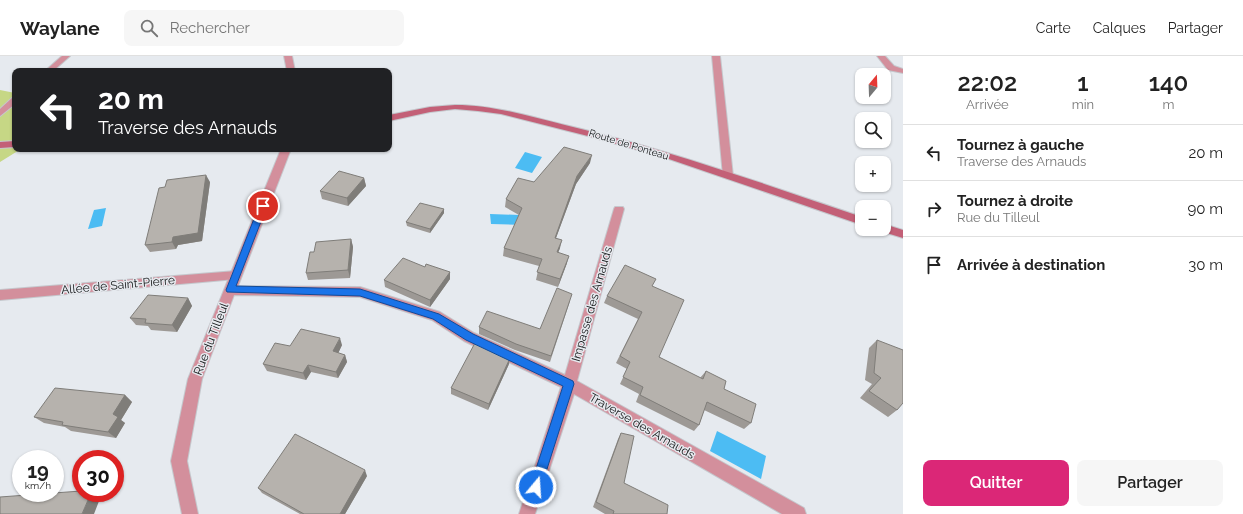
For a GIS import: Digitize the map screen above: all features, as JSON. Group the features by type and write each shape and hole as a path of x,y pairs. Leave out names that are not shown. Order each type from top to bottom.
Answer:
{"street":[{"path":"52,68 66,56"},
{"path":"288,56 290,68"},
{"path":"716,56 728,176"},
{"path":"881,56 891,68 903,71"},
{"path":"0,113 12,103"},
{"name":"Route de Ponteau","path":"392,118 455,107 493,111 585,131 651,150 855,219"},
{"path":"0,145 12,144"},
{"name":"Rue du Tilleul","path":"190,514 179,461 195,379 285,152"},
{"name":"Impasse des Arnauds","path":"527,514 569,384 619,208"},
{"path":"891,230 903,234"},
{"name":"Allée de Saint-Pierre","path":"0,295 236,275"},
{"name":"Traverse des Arnauds","path":"230,290 360,292 436,316 469,337 569,384 798,514"}],"green space":[{"path":"0,90 12,92 12,152 16,152 0,162"}],"water":[{"path":"525,152 542,157 532,173 515,168"},
{"path":"106,208 102,226 88,229 94,210"},
{"path":"490,214 519,215 523,225 491,224"},
{"path":"717,431 766,456 761,479 710,451"}],"building":[{"path":"564,147 592,155 577,176 555,238 562,240 557,252 569,256 560,279 537,272 542,259 504,248 522,208 506,199 518,178 534,182"},
{"path":"339,171 364,178 347,198 320,191"},
{"path":"206,175 198,233 173,237 172,242 145,245 159,188 165,187 167,180"},
{"path":"420,203 444,209 430,229 406,222"},
{"path":"351,239 348,270 306,273 310,252 314,252 316,242"},
{"path":"403,258 425,267 426,264 450,272 430,300 384,280"},
{"path":"625,265 656,279 652,286 684,300 659,357 703,379 706,371 726,381 724,389 756,404 751,423 707,402 699,425 640,395 643,387 623,377 630,362 620,356 642,312 607,296"},
{"path":"557,288 572,294 551,356 516,344 479,327 487,311 540,329"},
{"path":"148,295 188,298 172,325 145,323 146,319 130,318"},
{"path":"301,329 340,338 333,351 345,355 336,372 308,365 303,373 263,364 275,343 290,346"},
{"path":"877,340 903,350 903,403 897,410 869,391 881,378 874,373"},
{"path":"476,341 510,358 489,404 451,388"},
{"path":"55,388 125,395 113,414 118,417 108,432 62,425 63,422 34,417"},
{"path":"621,433 634,436 624,483 668,505 667,514 613,514 614,511 596,502"},
{"path":"295,434 365,470 340,514 304,514 258,488"},
{"path":"64,492 72,492 72,502 87,502 82,514 0,514 0,497 12,496 12,502 64,502"}],"route":[{"path":"263,206 230,290 360,292 436,316 469,337 569,384 536,487"}]}
